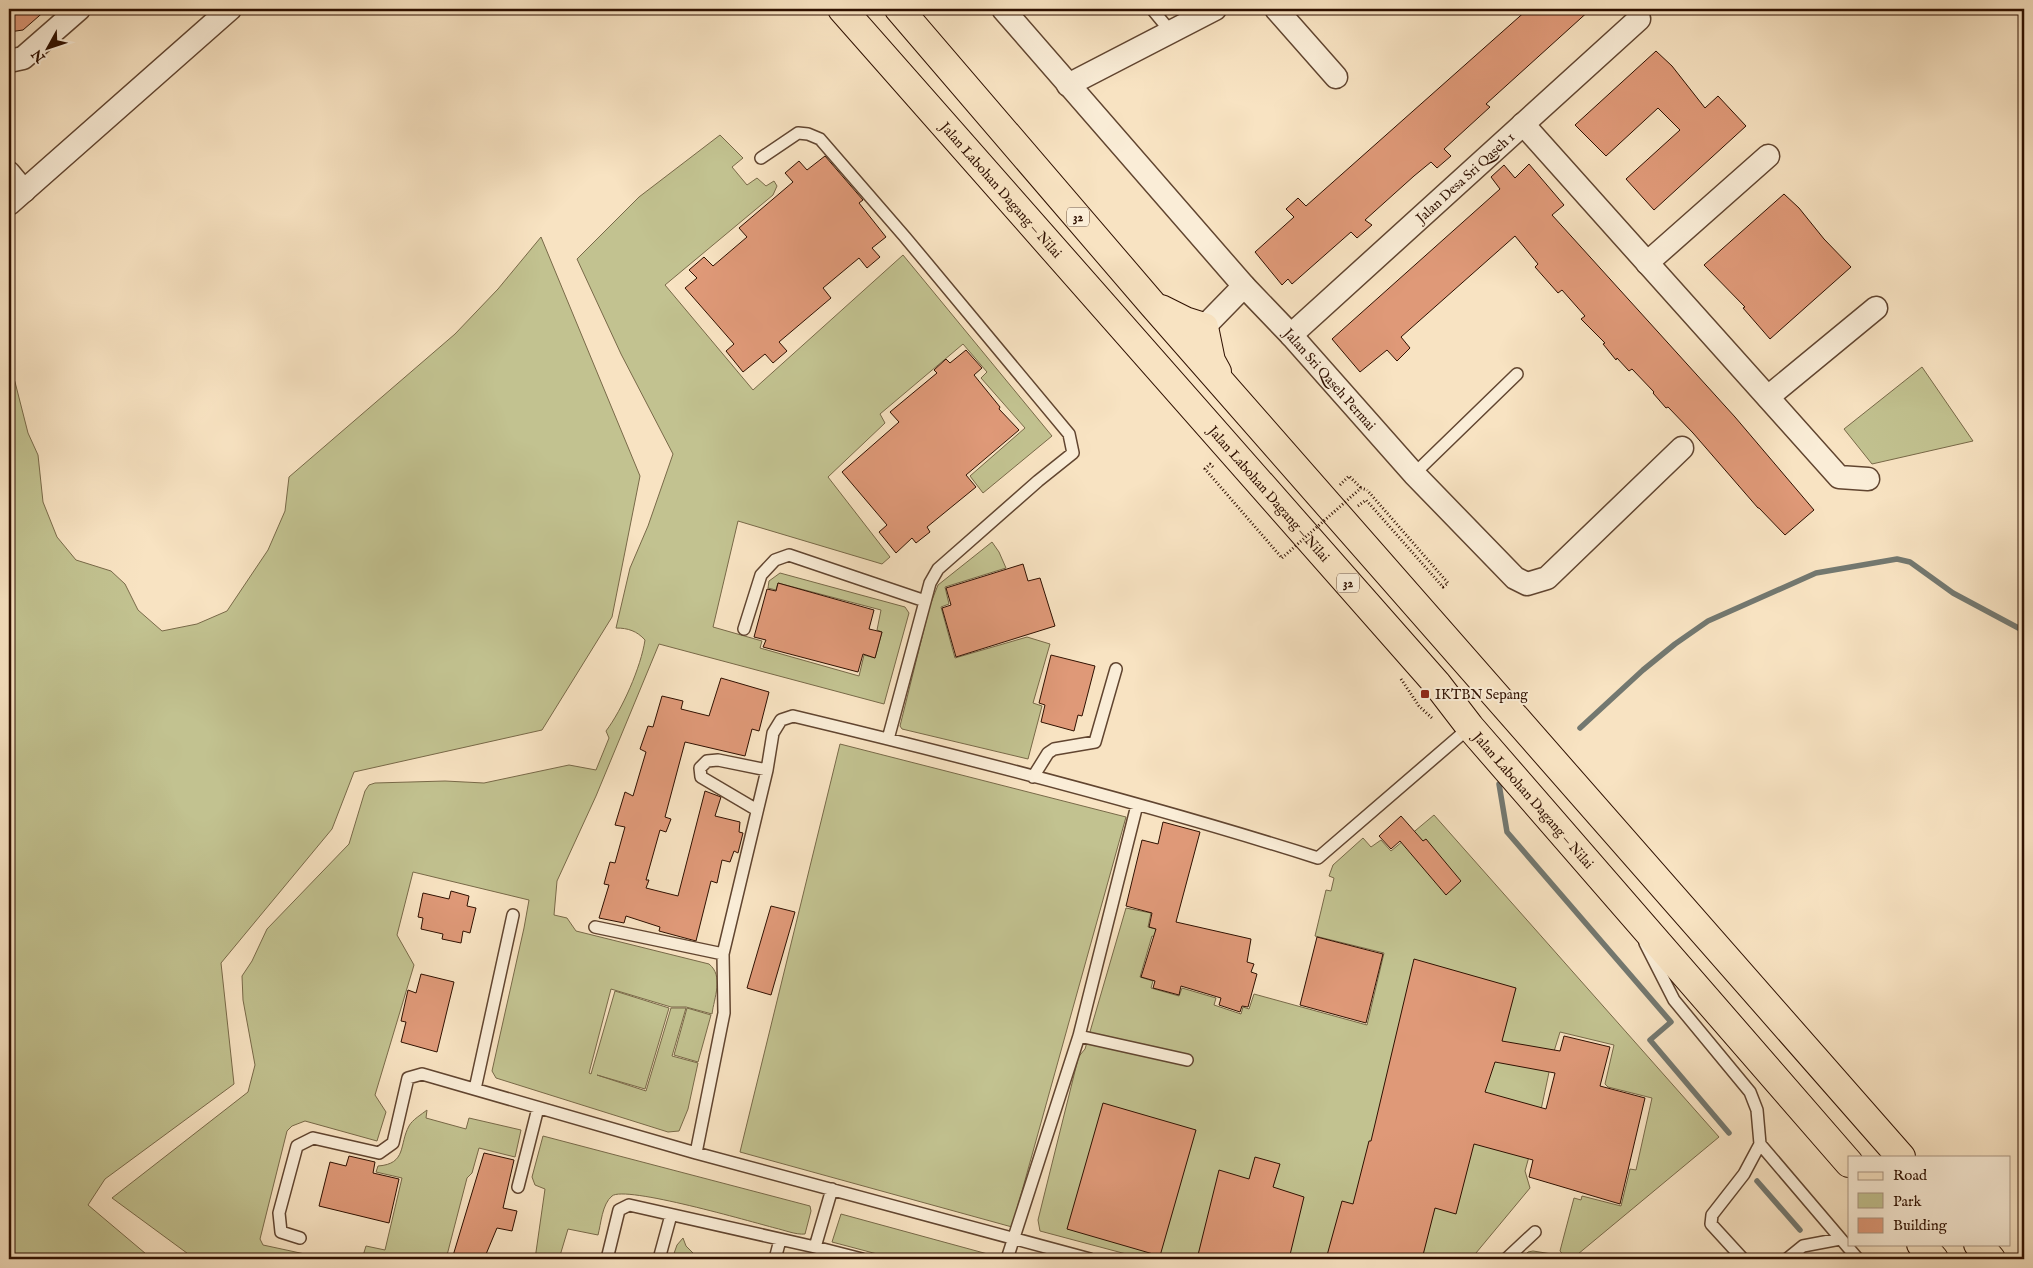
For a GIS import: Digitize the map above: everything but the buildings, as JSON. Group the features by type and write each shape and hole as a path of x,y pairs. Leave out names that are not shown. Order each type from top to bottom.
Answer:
{"main road":[{"name":"Jalan Labohan Dagang ‒ Nilai","path":"842,9 1430,676 1470,727 1628,911 1848,1162"},
{"name":"32","path":"899,9 1153,305 1900,1156"},
{"path":"1153,305 1185,321 1204,327 1211,361 1225,387"},
{"path":"1923,1246 1934,1259"},
{"path":"1980,1246 1991,1259"}],"street":[{"path":"9,61 23,58 79,9"},
{"path":"9,173 16,197 230,9"},
{"name":"Jalan Sri Qaseh Permai","path":"1003,9 1244,286 1291,335 1414,474 1515,578 1527,584 1547,578 1682,448"},
{"path":"1068,85 1215,9"},
{"path":"1276,9 1336,77"},
{"name":"Jalan Desa Sri Qaseh 1","path":"1291,335 1639,19"},
{"path":"1523,124 1839,477 1868,479"},
{"path":"1647,263 1768,156"},
{"path":"1204,327 1244,286"},
{"path":"1768,397 1876,308"}],"lane":[{"path":"1152,9 1171,32"},
{"path":"761,158 798,133 808,134 820,139 905,237 1069,434 1073,453 1038,481 938,569 930,582 888,739"},
{"path":"1414,474 1517,374"},
{"path":"744,629 762,575 775,560 789,555 925,601"},
{"path":"1033,777 1048,753 1054,749 1095,742 1116,669"},
{"path":"696,1153 724,1013 723,954 767,770 773,732 781,720 793,716 888,739 1136,805 1318,858 1470,727"},
{"path":"757,810 701,777 700,768 707,761 718,760 767,770"},
{"path":"1007,1259 1079,1036 1136,805"},
{"path":"1628,911 1674,1000 1750,1092 1757,1110 1760,1144 1744,1174 1712,1215 1711,1224 1743,1259"},
{"path":"475,1089 513,915"},
{"path":"595,927 723,954"},
{"path":"1079,1036 1187,1060"},
{"path":"300,1238 281,1232 279,1213 297,1146 313,1138 379,1153 393,1143 408,1078 422,1074 696,1153 1090,1259"},
{"path":"518,1188 538,1108"},
{"path":"1760,1144 1858,1259"},
{"path":"815,1247 832,1190"},
{"path":"607,1259 619,1210 629,1205 862,1259"},
{"path":"659,1259 671,1215"},
{"path":"1506,1259 1535,1232"},
{"path":"1787,1259 1803,1246 1840,1239"},
{"path":"775,1259 780,1240"}],"path":[{"path":"1216,471 1210,464 1204,469 1282,558 1360,488"},
{"path":"1349,476 1360,488 1367,490 1448,583 1443,587 1366,500 1359,507 1339,484 1349,476"}],"green space":[{"path":"720,135 743,158 732,167 747,185 757,178 766,186 774,181 777,186 773,195 665,285 753,390 903,255 1052,436 983,493 970,476 1025,428 981,378 987,372 963,344 880,414 885,423 828,477 890,557 882,564 738,521 713,627 762,641 760,648 859,676 864,655 875,658 882,632 877,630 881,610 778,583 776,590 768,588 769,581 780,573 905,607 909,613 884,704 659,644 596,796 557,881 554,915 567,918 576,931 709,964 714,969 717,987 712,1014 686,1007 671,1007 611,989 589,1073 591,1074 615,991 669,1008 645,1089 597,1075 646,1091 671,1008 686,1008 672,1056 698,1063 688,1109 679,1131 668,1132 496,1078 492,1071 529,900 413,872 397,935 414,965 375,1095 386,1112 377,1141 305,1121 292,1126 287,1131 260,1239 263,1245 328,1259 195,1259 112,1198 248,1092 255,1065 243,1000 242,976 252,961 267,929 349,844 365,791 369,785 375,783 445,781 484,783 569,765 596,770 609,738 606,731 630,688 643,651 645,640 639,634 616,628 630,568 648,526 673,454 621,354 577,259 639,197"},
{"path":"541,237 640,476 612,617 542,730 354,772 332,829 221,963 234,1084 105,1179 88,1205 152,1259 9,1259 9,366 28,433 38,455 43,502 57,537 76,560 111,571 125,584 138,610 162,631 197,624 227,611 268,550 285,511 289,477 455,334 498,289"},
{"path":"1922,367 1973,441 1872,464 1844,429"},
{"path":"992,542 1006,568 945,587 949,604 941,607 955,658 1027,637 1050,644 1033,703 1042,706 1028,759 902,729 900,726 930,605 938,585"},
{"path":"840,744 1126,817 1012,1227 740,1152"},
{"path":"1434,815 1719,1137 1572,1259 1567,1259 1560,1251 1574,1198 1581,1200 1582,1196 1621,1206 1630,1169 1636,1170 1652,1098 1608,1087 1605,1084 1614,1045 1560,1032 1525,1171 1530,1188 1471,1259 1145,1259 1040,1231 1038,1220 1078,1059 1085,1049 1126,908 1151,913 1148,927 1167,932 1166,940 1152,936 1140,977 1153,981 1151,988 1179,996 1182,988 1216,998 1214,1005 1241,1014 1243,1007 1249,1009 1254,994 1367,1025 1384,953 1315,936 1326,890 1331,891 1334,878 1329,876 1333,865 1363,838 1371,847 1381,840 1391,851"},
{"path":"687,1008 711,1015 698,1062 674,1055"},
{"path":"427,1110 426,1118 466,1129 469,1118 521,1130 515,1157 479,1148 472,1173 467,1178 446,1259 362,1259 366,1246 385,1250 402,1178 376,1172 378,1166 394,1161 398,1157 410,1124"},
{"path":"543,1136 810,1206 811,1211 805,1234 798,1234 717,1212 663,1200 622,1194 612,1196 606,1204 598,1235 568,1229 559,1259 535,1259 545,1189 535,1185 532,1177"},
{"path":"841,1214 995,1256 994,1259 896,1259 832,1242"},
{"path":"683,1238 686,1246 699,1259 672,1259 677,1245"},
{"path":"1528,1252 1552,1254 1560,1259 1522,1259"}],"waterway":[{"path":"1580,728 1643,670 1708,621 1816,573 1897,559 1910,562 1953,593 2024,631"},
{"path":"1499,784 1507,832 1671,1022 1650,1040 1729,1133"},
{"path":"1757,1181 1800,1230"}],"place":[{"name":"IKTBN Sepang","path":"1425,694"}]}
